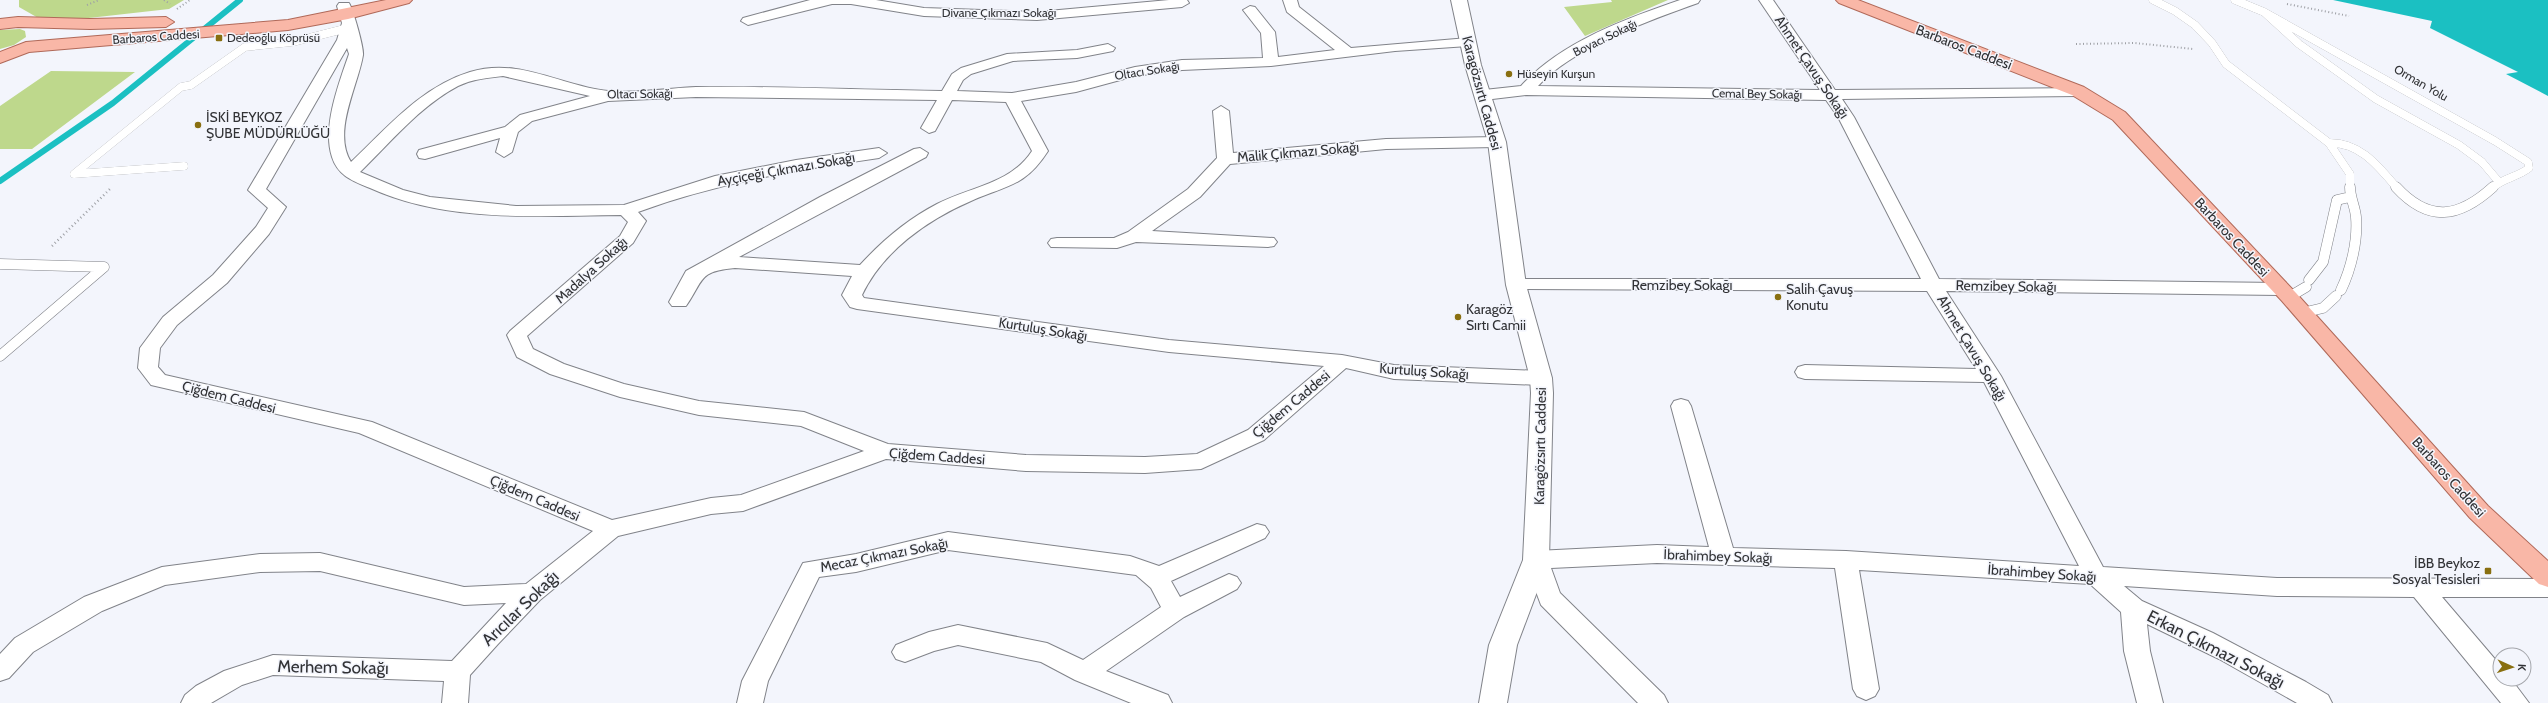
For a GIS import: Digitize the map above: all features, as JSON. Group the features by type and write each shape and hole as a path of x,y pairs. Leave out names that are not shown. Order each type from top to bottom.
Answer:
{"main road":[{"name":"Barbaros Caddesi","path":"347,19 366,0"},
{"name":"Barbaros Caddesi","path":"0,24 178,15 243,23 288,25 347,19 404,0"},
{"name":"Barbaros Caddesi","path":"1844,0 2078,91 2119,116 2284,293 2479,512 2548,577"},
{"path":"0,12 7,18 44,26 46,31 36,41 26,47 0,56"},
{"name":"Barbaros Caddesi","path":"26,47 163,36 243,23"}],"street":[{"name":"Divane Çıkmazı Sokağı","path":"748,21 823,1 852,0 924,12 1037,16 1182,3"},
{"path":"1290,0 1292,9 1350,54"},
{"name":"Karagözsırtı Caddesi","path":"1458,0 1473,65 1484,95 1497,142 1516,285 1541,378 1542,440 1536,560 1503,645 1493,703"},
{"name":"Boyacı Sokağı","path":"1526,90 1533,80 1557,62 1656,13 1693,0"},
{"name":"Ahmet Çavuş Sokağı","path":"1766,0 1846,117 1933,285 1991,376 2096,576 2133,608"},
{"path":"1250,10 1268,32 1271,62"},
{"path":"347,19 356,54 344,90 336,139 340,158 349,173 397,194 430,202 516,211 626,210"},
{"name":"Çiğdem Caddesi","path":"347,19 318,87 269,164 257,190 276,207 263,230 220,280 170,321 150,348 148,368 158,380 284,410 364,427 513,488 560,510 611,529 711,506 743,503 885,451 1026,463 1145,465 1202,461 1256,435 1342,361"},
{"name":"Oltacı Sokağı","path":"349,173 426,100 453,83 476,75 503,71 528,75 608,96 696,92 1012,98 1076,87 1135,72 1182,65 1271,62 1350,54 1395,47 1468,42"},
{"path":"929,128 946,96 955,85 957,77 976,67 1012,57 1071,54 1108,48"},
{"name":"Cemal Bey Sokağı","path":"1484,95 1526,90 1831,95 2078,91"},
{"path":"426,154 511,130 526,118 608,96"},
{"name":"Kurtuluş Sokağı","path":"1012,98 1040,151 1033,166 1018,177 955,201 916,224 864,271 852,294 857,303 926,314 1022,324 1098,337 1169,346 1342,361 1394,372 1541,378"},
{"path":"1221,111 1225,159"},
{"path":"504,152 511,130"},
{"name":"Malik Çıkmazı Sokağı","path":"1057,243 1117,243 1134,236 1194,193 1225,159 1386,144 1497,142"},
{"name":"Ayçiçeği Çıkmazı Sokağı","path":"626,210 650,201 693,190 715,181 796,165 879,153"},
{"path":"680,302 693,275 826,201 920,153"},
{"name":"Madalya Sokağı","path":"626,210 637,221 627,239 517,335 524,353 557,369 620,390 698,408 804,419 885,451"},
{"path":"1134,236 1268,242"},
{"path":"712,264 742,263 864,271"},
{"name":"Remzibey Sokağı","path":"1516,285 1933,285 2284,293"},
{"path":"1805,372 1991,376"},
{"path":"1682,406 1724,557"},
{"name":"Arıcılar Sokağı","path":"458,671 531,593 611,529"},
{"path":"1157,577 1257,532"},
{"name":"Mecaz Çıkmazı Sokağı","path":"750,703 755,681 812,569 856,562 948,541 1116,564 1138,565 1157,577 1175,610"},
{"name":"İbrahimbey Sokağı","path":"1536,560 1657,554 1846,560 2277,587 2422,589 2548,588"},
{"path":"1536,560 1550,598 1655,703"},
{"path":"1846,560 1866,689"},
{"path":"0,671 24,645 94,604 162,576 260,563 320,562 464,596 531,593"},
{"path":"1084,673 1175,610 1229,583"},
{"path":"2422,589 2516,703"},
{"path":"2133,608 2137,651 2150,703"},
{"name":"Erkan Çıkmazı Sokağı","path":"2133,608 2174,624 2262,670 2319,703"},
{"path":"905,652 929,642 958,635 1047,653 1084,673 1154,702"},
{"name":"Merhem Sokağı","path":"194,703 205,692 233,678 273,664 458,671"},
{"path":"455,703 454,695 458,671"}],"lane":[{"path":"2153,0 2175,9 2197,26 2219,52 2226,64 2329,143 2350,174 2350,197 2356,216 2356,237 2347,278 2338,293 2323,308 2302,313"},
{"name":"Orman Yolu","path":"2235,0 2264,12 2385,78 2528,162 2529,168 2525,172 2499,182 2468,207 2435,212 2420,209 2404,195 2360,150 2345,143 2329,143"},
{"name":"Orman Yolu","path":"2264,12 2299,44 2337,73 2376,99 2459,145 2482,162 2499,182"},
{"path":"184,166 74,174 181,87 192,85 245,47 293,42 347,19"},
{"path":"2284,293 2308,284 2322,262 2337,200 2350,197"},
{"path":"0,264 104,267 0,356"}],"path":[{"path":"178,15 190,0"},
{"path":"2284,3 2349,16"},
{"path":"2076,44 2135,44 2219,52"},
{"path":"33,265 130,170"}],"green space":[{"path":"19,0 184,0 169,9 80,19 40,19 19,7"},
{"path":"1611,0 1668,0 1585,36 1564,7 1612,2"},
{"path":"20,29 25,31 26,37 14,45 0,49 0,30"},
{"path":"51,71 135,72 32,149 0,149 0,106"}],"water":[{"path":"2333,0 2548,0 2548,96 2506,74 2518,72 2430,28 2432,21"}],"waterway":[{"path":"0,181 113,103 240,0"}],"place":[{"name":"Dedeoğlu Köprüsü","path":"219,38"},
{"name":"Hüseyin Kurşun","path":"1509,74"},
{"name":"İSKİ BEYKOZ ŞUBE MÜDÜRLÜĞÜ","path":"198,125"},
{"name":"Salih Çavuş Konutu","path":"1778,297"},
{"name":"Karagöz Sırtı Camii","path":"1458,317"},
{"name":"İBB Beykoz Sosyal Tesisleri","path":"2488,571"}]}
